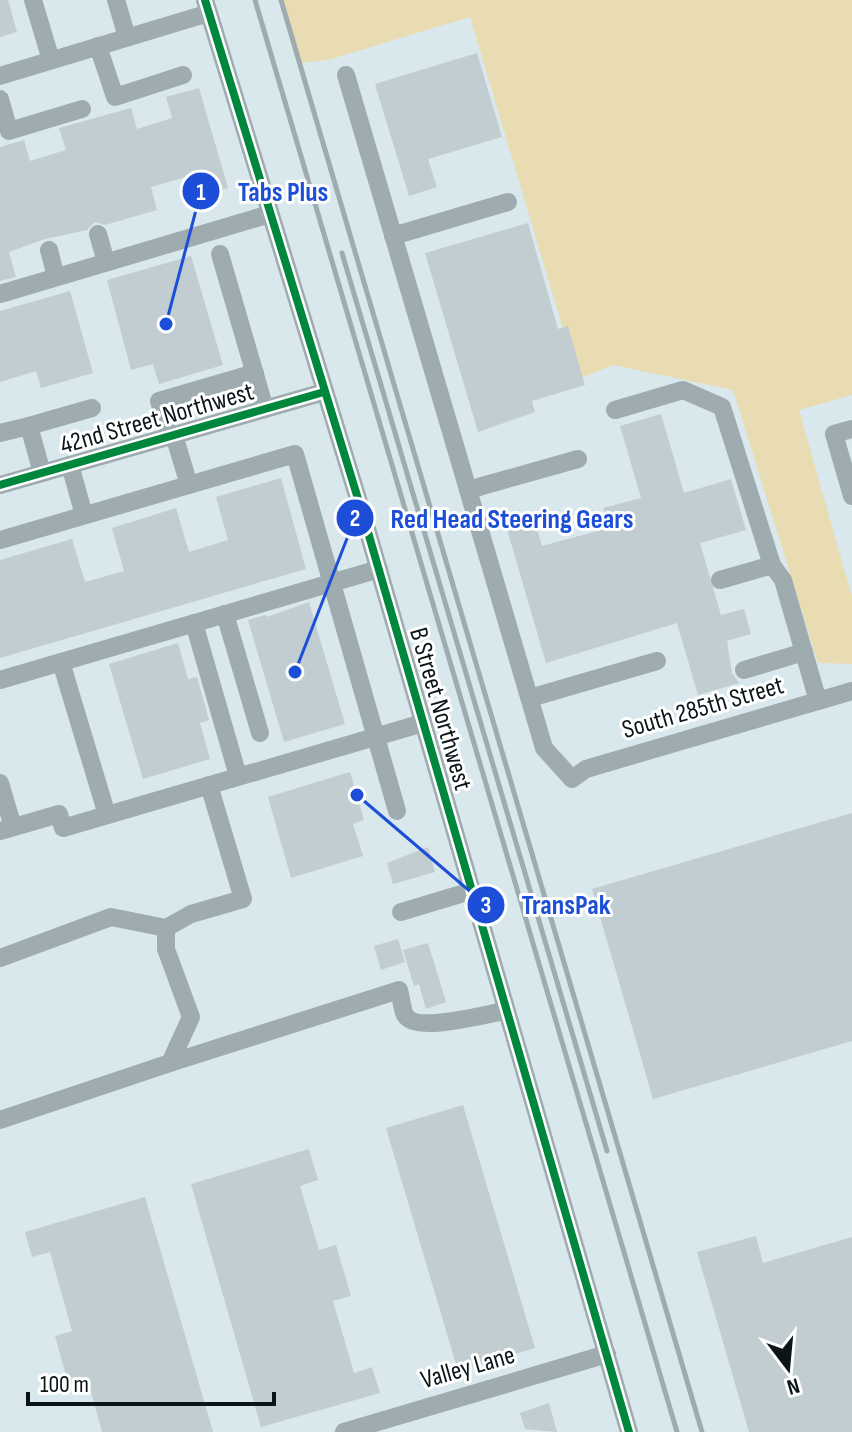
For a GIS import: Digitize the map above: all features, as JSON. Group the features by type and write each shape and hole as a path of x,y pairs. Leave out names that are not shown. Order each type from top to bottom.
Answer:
{"street":[{"path":"33,0 51,60"},
{"path":"116,0 127,37"},
{"path":"0,76 127,37 207,6"},
{"name":"B Street Northwest","path":"207,6 379,569 629,1432"},
{"path":"98,46 115,97 183,75"},
{"path":"346,75 530,698 657,661"},
{"path":"0,99 9,131 82,109"},
{"path":"393,236 508,202"},
{"path":"0,294 270,214"},
{"path":"98,234 106,262"},
{"path":"49,250 56,277"},
{"path":"220,254 265,409"},
{"path":"189,485 159,401 255,373"},
{"path":"615,410 683,390 722,407 772,565 783,580 818,701"},
{"name":"42nd Street Northwest","path":"0,485 324,392"},
{"path":"0,433 92,408"},
{"path":"29,426 42,473"},
{"path":"852,429 834,434 852,496"},
{"path":"0,540 295,454 397,811"},
{"path":"468,490 578,459"},
{"path":"70,465 84,515"},
{"path":"720,580 772,565"},
{"path":"0,680 379,569"},
{"path":"225,614 260,733"},
{"path":"194,623 238,776"},
{"path":"744,670 804,652"},
{"path":"61,662 107,815"},
{"name":"South 285th Street","path":"530,698 544,748 572,779 586,769 852,691"},
{"path":"0,783 7,829 59,814 63,828 423,723"},
{"path":"0,958 111,917 166,928 191,914 243,899 209,785"},
{"path":"401,912 471,891"},
{"path":"166,928 166,949 191,1017 170,1063"},
{"path":"0,1120 399,990 405,1015 413,1022 441,1023 505,1011"},
{"name":"Valley Lane","path":"344,1432 607,1354"}],"shaded area":[{"path":"282,0 852,0 852,395 799,410 852,597 852,664 818,663 733,390 613,365 578,379 470,17 328,60 300,63"}],"building":[{"path":"0,0 8,0 17,32 0,37"},
{"path":"477,53 502,137 428,159 437,187 409,196 375,84"},
{"path":"199,88 228,188 199,197 193,175 151,187 157,210 105,225 95,222 87,230 45,239 9,252 16,277 0,281 0,147 24,140 30,161 66,150 59,128 131,108 137,129 172,118 166,97"},
{"path":"528,223 558,329 568,326 585,385 532,401 535,412 478,432 425,253"},
{"path":"191,256 223,365 159,384 153,364 131,370 107,280"},
{"path":"70,291 93,373 41,388 36,371 0,382 0,311"},
{"path":"661,414 684,493 731,479 746,530 700,543 721,615 744,609 751,634 727,641 732,673 739,683 698,695 677,623 546,663 506,526 534,518 542,546 608,528 603,508 641,498 620,426"},
{"path":"281,478 306,569 0,658 0,560 72,539 85,582 124,571 112,528 176,508 189,552 228,540 216,497"},
{"path":"309,602 345,724 284,742 248,620 267,617"},
{"path":"178,643 188,679 197,677 209,720 200,723 210,759 143,779 109,664"},
{"path":"350,772 364,820 353,824 363,856 291,878 268,797"},
{"path":"852,813 852,1041 653,1099 592,889"},
{"path":"428,847 435,872 393,884 387,863"},
{"path":"398,939 405,962 381,970 374,946"},
{"path":"428,943 446,1002 426,1009 419,984 414,986 403,950"},
{"path":"463,1105 535,1348 458,1371 386,1128"},
{"path":"309,1149 318,1180 300,1186 319,1250 336,1245 351,1296 333,1301 354,1373 372,1367 380,1393 261,1427 191,1184"},
{"path":"145,1197 213,1432 102,1432 88,1381 69,1386 55,1336 72,1331 50,1252 32,1257 25,1232"},
{"path":"756,1236 763,1263 852,1237 852,1432 749,1432 697,1252"},
{"path":"549,1403 557,1432 525,1429 520,1413"}],"railway":[{"path":"255,0 677,1432"},
{"path":"281,0 702,1432"},
{"path":"342,253 607,1151"}],"cycle path":[{"path":"205,0 363,515 629,1432"},
{"path":"0,485 324,392"}],"place":[{"name":"Tabs Plus","path":"166,324"},
{"name":"Red Head Steering Gears","path":"295,672"},
{"name":"TransPak","path":"357,795"}]}
